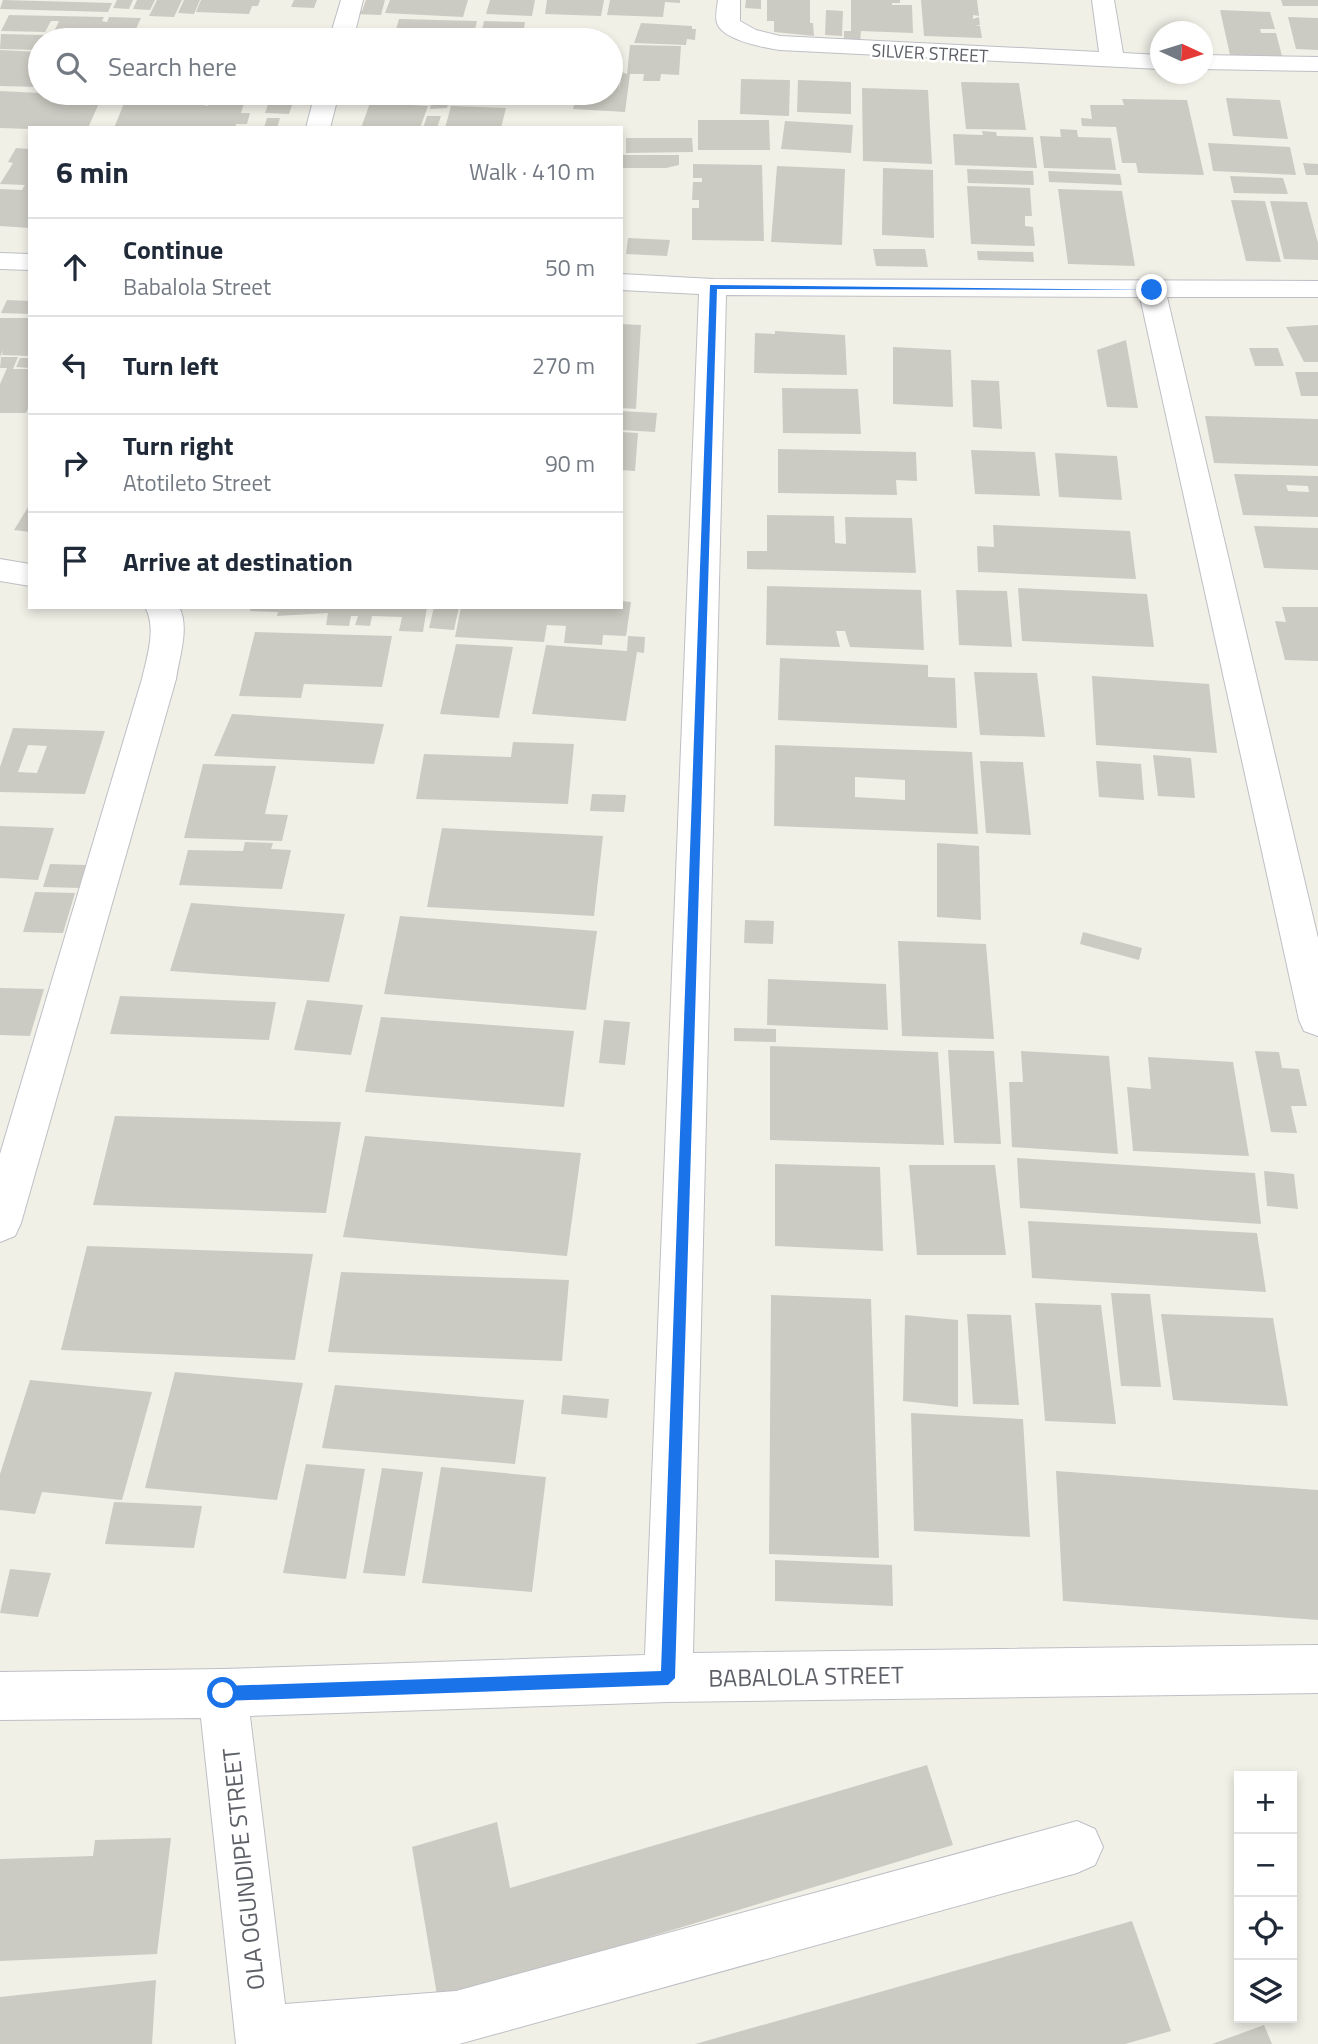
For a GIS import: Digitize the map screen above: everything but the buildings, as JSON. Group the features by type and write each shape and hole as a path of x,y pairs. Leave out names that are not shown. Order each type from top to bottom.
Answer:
{"street":[{"path":"344,28 352,0"},
{"name":"SILVER STREET","path":"729,0 728,23 739,33 759,40 814,47 1150,62"},
{"path":"1103,0 1112,61"},
{"path":"1213,62 1318,64"},
{"path":"319,126 324,105"},
{"path":"0,261 28,262"},
{"path":"623,282 713,287 1318,289"},
{"path":"668,1678 713,287"},
{"path":"1152,290 1318,1020"},
{"path":"0,570 28,575"},
{"path":"0,1223 159,679 167,634 166,612 163,609"},
{"name":"BABALOLA STREET","path":"0,1696 223,1693 668,1678 1318,1670"},
{"name":"OLA OGUNDIPE STREET","path":"223,1693 262,2038"},
{"path":"262,2038 456,2018 1077,1847"}],"route":[{"path":"223,1693 668,1678 713,287 1152,290"}]}
